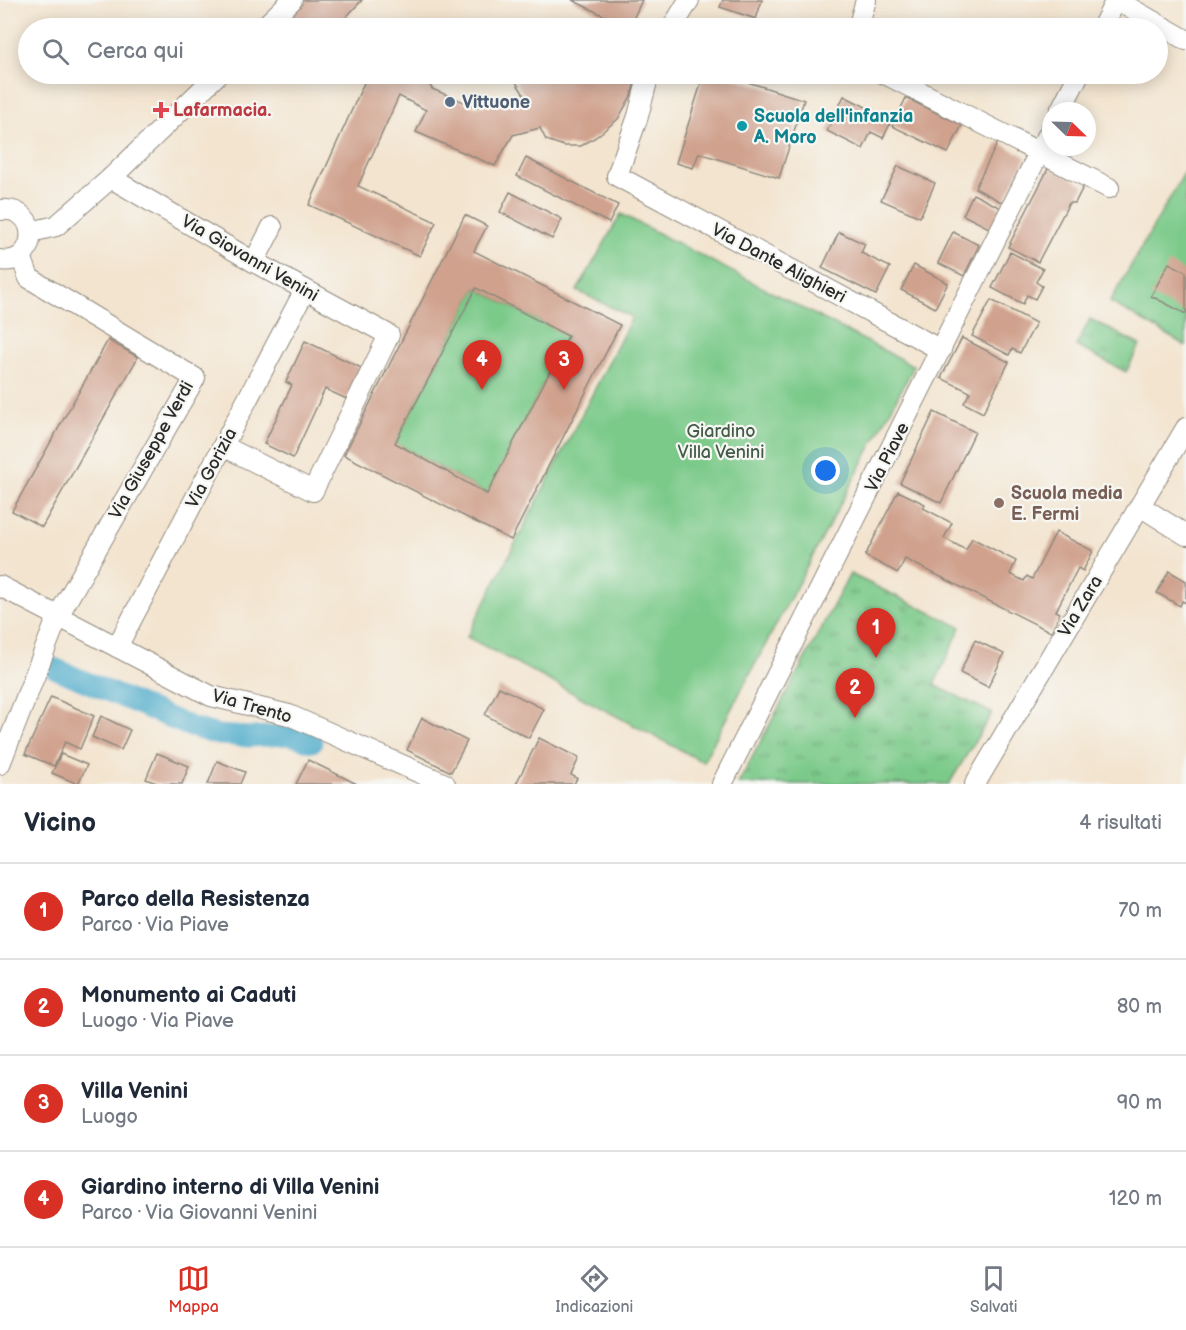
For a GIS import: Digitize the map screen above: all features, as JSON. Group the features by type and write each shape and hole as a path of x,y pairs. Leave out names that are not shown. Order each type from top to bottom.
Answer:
{"street":[{"path":"273,18 292,0"},
{"path":"678,18 689,0"},
{"path":"861,18 866,0"},
{"path":"1107,18 1116,0 1148,18"},
{"path":"1168,30 1186,40"},
{"path":"31,232 56,226 111,178 208,84"},
{"name":"Via Dante Alighieri","path":"647,84 617,176 941,350"},
{"path":"905,84 1109,189"},
{"path":"1065,102 1074,84"},
{"name":"Via Piave","path":"722,784 1042,148"},
{"name":"Via Giovanni Venini","path":"111,178 254,262 389,335 314,491 223,446"},
{"path":"0,210 9,210 23,216 31,232 27,249 21,256 13,260 0,260"},
{"path":"254,262 272,227"},
{"name":"Via Giuseppe Verdi","path":"21,256 29,278 195,378 58,616"},
{"name":"Via Gorizia","path":"117,647 305,290"},
{"name":"Via Zara","path":"975,784 1186,428"},
{"path":"1140,506 1186,535"},
{"name":"Via Trento","path":"0,586 211,696 289,715 445,784"},
{"path":"0,764 58,616"}],"green space":[{"path":"1186,170 1186,346 1110,302"},
{"name":"Giardino Villa Venini","path":"621,214 914,366 703,762 467,637 632,317 577,291"},
{"path":"476,288 568,336 487,494 395,443"},
{"path":"1090,319 1140,345 1126,372 1076,346"},
{"path":"850,574 961,627 934,685 992,713 949,784 738,784"}],"building":[{"path":"302,0 362,0 345,18 285,18"},
{"path":"572,0 642,0 634,18 609,18"},
{"path":"723,0 762,0 756,18 720,7"},
{"path":"363,84 429,84 432,89 476,107 525,96 517,84 635,84 618,119 581,146 564,146 546,140 540,128 513,135 495,166 416,132 426,110 399,96 358,186 436,222 420,256 309,205"},
{"name":"Scuola dell'infanzia A. Moro","path":"701,84 754,84 804,100 779,178 699,153 693,168 676,163"},
{"path":"844,96 892,120 883,138 871,132 863,149 827,131"},
{"path":"906,98 962,125 948,153 892,126"},
{"path":"998,142 1026,157 1003,203 975,188"},
{"path":"526,158 618,205 609,223 517,176"},
{"path":"898,166 935,183 920,217 881,200"},
{"path":"1049,167 1084,185 1075,203 1069,203 1038,262 1008,247"},
{"path":"510,192 562,219 552,239 500,212"},
{"path":"973,194 1001,208 991,229 963,215"},
{"path":"465,215 487,226 474,251 620,325 511,540 344,455","holes":["476,288 568,336 487,494 395,443"]},
{"path":"839,232 865,244 861,253 890,267 876,295 822,268"},
{"path":"953,232 979,245 964,276 938,263"},
{"path":"1010,252 1043,269 1036,282 1042,286 1035,299 1027,295 1023,304 992,288"},
{"path":"1169,263 1186,272 1186,314 1151,296"},
{"path":"914,265 948,283 935,308 901,290"},
{"path":"991,300 1036,323 1020,353 1012,349 1009,355 972,336"},
{"path":"962,338 1009,362 983,413 964,403 970,392 941,378"},
{"path":"108,340 138,357 42,527 12,511"},
{"path":"305,341 366,370 351,401 325,389 293,458 264,444 292,385 286,382"},
{"path":"934,412 975,432 941,503 900,483"},
{"path":"898,491 925,504 923,508 952,523 944,538 966,550 972,538 1016,561 1010,574 1024,581 1027,576 1032,579 1056,532 1093,551 1083,571 1078,568 1056,611 1060,613 1051,632 905,559 898,573 865,556"},
{"path":"1169,571 1186,581 1186,603 1182,601 1180,606 1157,593"},
{"path":"975,640 1004,654 988,687 960,673"},
{"path":"499,687 544,709 529,738 485,715"},
{"path":"51,697 94,716 80,749 65,742 54,766 25,754"},
{"path":"101,716 130,730 121,750 92,737"},
{"path":"422,718 467,741 451,772 407,750"},
{"path":"539,738 579,758 571,775 577,778 574,784 516,784"},
{"path":"157,753 189,766 182,784 159,784 146,779"},
{"path":"61,754 87,765 78,784 52,773"},
{"path":"308,760 357,784 296,784"},
{"path":"217,761 245,772 240,784 208,784"}],"waterway":[{"path":"54,668 191,727 218,735 250,737 289,735 312,742"}],"place":[{"name":"Vittuone","path":"450,102"},
{"name":"Lafarmacia.","path":"161,110"},
{"name":"Scuola dell'infanzia A. Moro","path":"742,126"},
{"name":"Giardino interno di Villa Venini","path":"482,390"},
{"name":"Villa Venini","path":"564,390"},
{"name":"Scuola media E. Fermi","path":"999,503"},
{"name":"Parco della Resistenza","path":"876,658"},
{"name":"Monumento ai Caduti","path":"855,718"}]}
